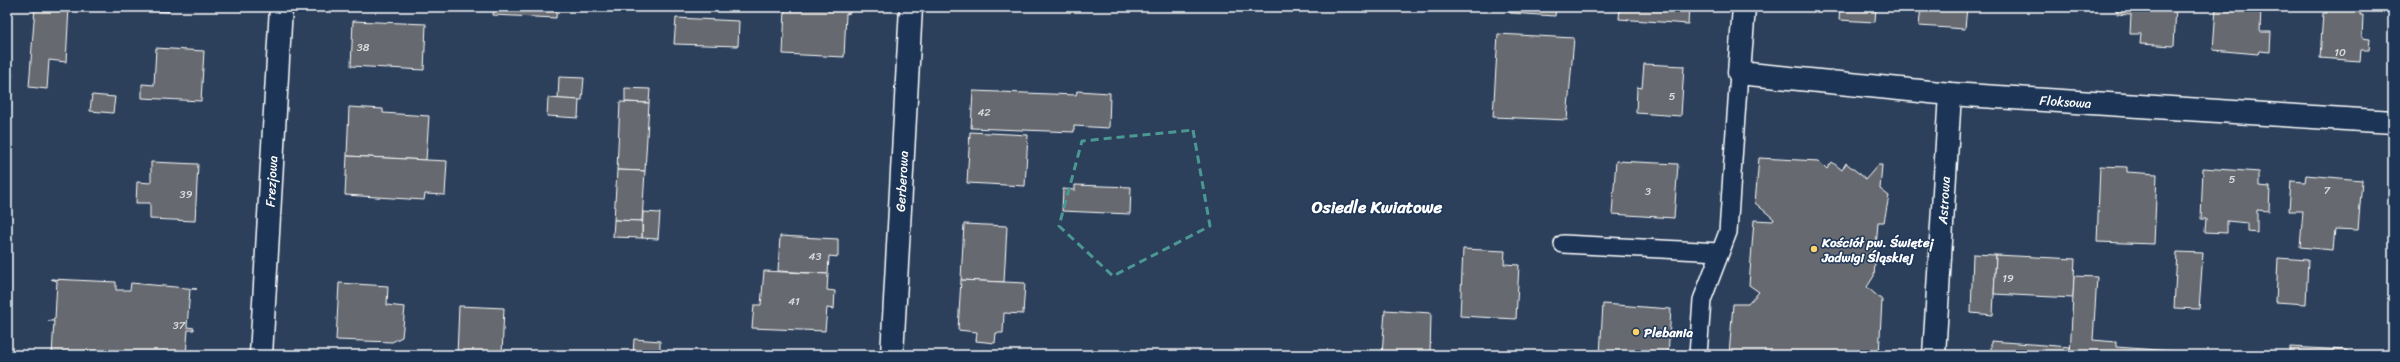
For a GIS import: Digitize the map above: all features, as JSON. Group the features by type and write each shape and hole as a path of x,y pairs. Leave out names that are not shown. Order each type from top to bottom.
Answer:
{"street":[{"name":"Frezjowa","path":"261,355 281,7"},
{"name":"Gerberowa","path":"892,355 911,7"},
{"path":"1739,73 1744,7"},
{"name":"Floksowa","path":"1739,73 1950,94 2393,122"},
{"name":"Astrowa","path":"1934,355 1950,94"}],"lane":[{"path":"1698,355 1702,300 1728,232 1739,73"},
{"path":"1563,244 1720,252"}],"highlighted area":[{"path":"1193,130 1210,226 1113,276 1059,226 1082,141"}],"building":[{"path":"35,7 69,7 66,62 49,60 47,89 29,87"},
{"path":"136,7 169,7 169,12 136,10"},
{"path":"494,7 557,7 556,18 493,15"},
{"path":"851,7 850,13 846,14 844,57 783,54 785,8"},
{"path":"1511,7 1556,7 1555,16 1510,13"},
{"path":"1620,7 1689,7 1688,24 1619,19"},
{"path":"1840,7 1876,7 1875,22 1839,20"},
{"path":"1921,7 1967,7 1965,29 1919,26"},
{"path":"2117,7 2176,7 2174,46 2140,44 2141,34 2130,34 2131,15 2117,14"},
{"path":"2216,7 2261,7 2260,32 2271,32 2270,52 2259,51 2258,54 2213,50"},
{"path":"2327,7 2361,7 2360,15 2363,15 2362,38 2370,39 2369,50 2361,50 2360,61 2320,58 2323,13 2327,13"},
{"path":"676,18 739,21 738,46 674,44"},
{"path":"353,21 426,24 424,70 351,66"},
{"path":"1498,34 1574,38 1567,120 1493,117"},
{"path":"156,48 204,51 201,101 142,98 142,84 154,85"},
{"path":"1644,64 1684,66 1681,116 1636,113 1637,87 1642,88"},
{"path":"7,73 13,73 11,109 7,109"},
{"path":"559,77 584,78 582,100 558,99"},
{"path":"625,88 650,89 649,103 625,102"},
{"path":"973,91 1076,95 1077,91 1110,93 1109,128 1074,126 1074,132 971,128"},
{"path":"92,95 115,97 113,113 90,111"},
{"path":"548,98 579,100 578,118 547,116"},
{"path":"620,102 649,103 645,171 617,170"},
{"path":"349,107 383,109 383,113 429,116 426,160 347,156"},
{"path":"970,132 1028,135 1025,186 967,183"},
{"path":"347,156 447,161 445,195 425,194 424,200 345,195"},
{"name":"Kościół pw. Świętej Jadwigi Śląskiej","path":"1759,158 1819,161 1827,169 1832,162 1842,170 1846,163 1866,179 1878,165 1882,165 1880,189 1889,196 1884,222 1878,222 1874,276 1867,287 1882,300 1879,355 1729,355 1733,304 1748,304 1759,292 1749,285 1754,220 1773,221 1774,219 1755,203"},
{"path":"1616,161 1678,164 1674,218 1612,214"},
{"path":"151,162 198,164 195,221 150,219 150,203 136,203 137,182 151,183"},
{"path":"2100,166 2127,167 2127,172 2157,174 2154,244 2097,242"},
{"path":"2203,168 2259,172 2259,186 2270,187 2269,211 2257,210 2257,233 2248,232 2248,223 2227,221 2227,233 2205,232 2206,219 2201,219"},
{"path":"617,170 645,171 642,221 614,220"},
{"path":"2306,175 2362,180 2358,230 2335,229 2333,250 2300,247 2303,211 2289,211 2291,181 2305,182"},
{"path":"1075,185 1131,187 1130,214 1062,211 1063,189 1075,190"},
{"path":"643,212 660,213 658,239 642,238"},
{"path":"614,220 642,221 642,238 613,237"},
{"path":"964,224 1007,226 1004,282 961,280"},
{"path":"780,236 838,239 838,257 829,256 828,274 778,271"},
{"path":"1463,249 1505,251 1504,264 1519,265 1516,319 1460,316"},
{"path":"2177,252 2203,253 2199,309 2174,308"},
{"path":"1973,254 1996,255 1993,315 1971,313"},
{"path":"1996,255 2075,259 2073,298 1994,294"},
{"path":"2278,258 2308,260 2306,304 2276,302"},
{"path":"764,271 828,274 827,290 835,291 834,309 827,308 825,331 752,328 754,305 761,305"},
{"path":"2074,276 2097,277 2093,340 2116,342 2116,347 2171,351 2171,355 2070,355"},
{"path":"51,279 116,282 116,290 130,290 131,283 197,289 190,289 187,327 194,328 194,330 188,330 186,355 52,355 54,321 48,321 55,319 57,281"},
{"path":"961,280 1025,283 1023,314 1004,313 1003,333 996,333 995,343 976,341 977,332 958,330"},
{"path":"339,283 388,286 387,305 405,307 402,337 392,342 336,340"},
{"name":"Plebania","path":"1603,304 1671,309 1668,355 1600,355"},
{"path":"459,306 504,308 502,355 457,355"},
{"path":"1385,310 1431,313 1430,355 1382,355"},
{"path":"634,339 660,341 660,355 633,355"},
{"path":"1991,341 2070,347 2070,355 1991,355"},
{"path":"2290,347 2347,350 2347,355 2290,355"},
{"path":"2171,351 2219,355 2171,355"}],"place":[{"name":"Kościół pw. Świętej Jadwigi Śląskiej","path":"1814,249"},
{"name":"Plebania","path":"1636,332"}],"district":[{"name":"Osiedle Kwiatowe","path":"1377,207"}]}
